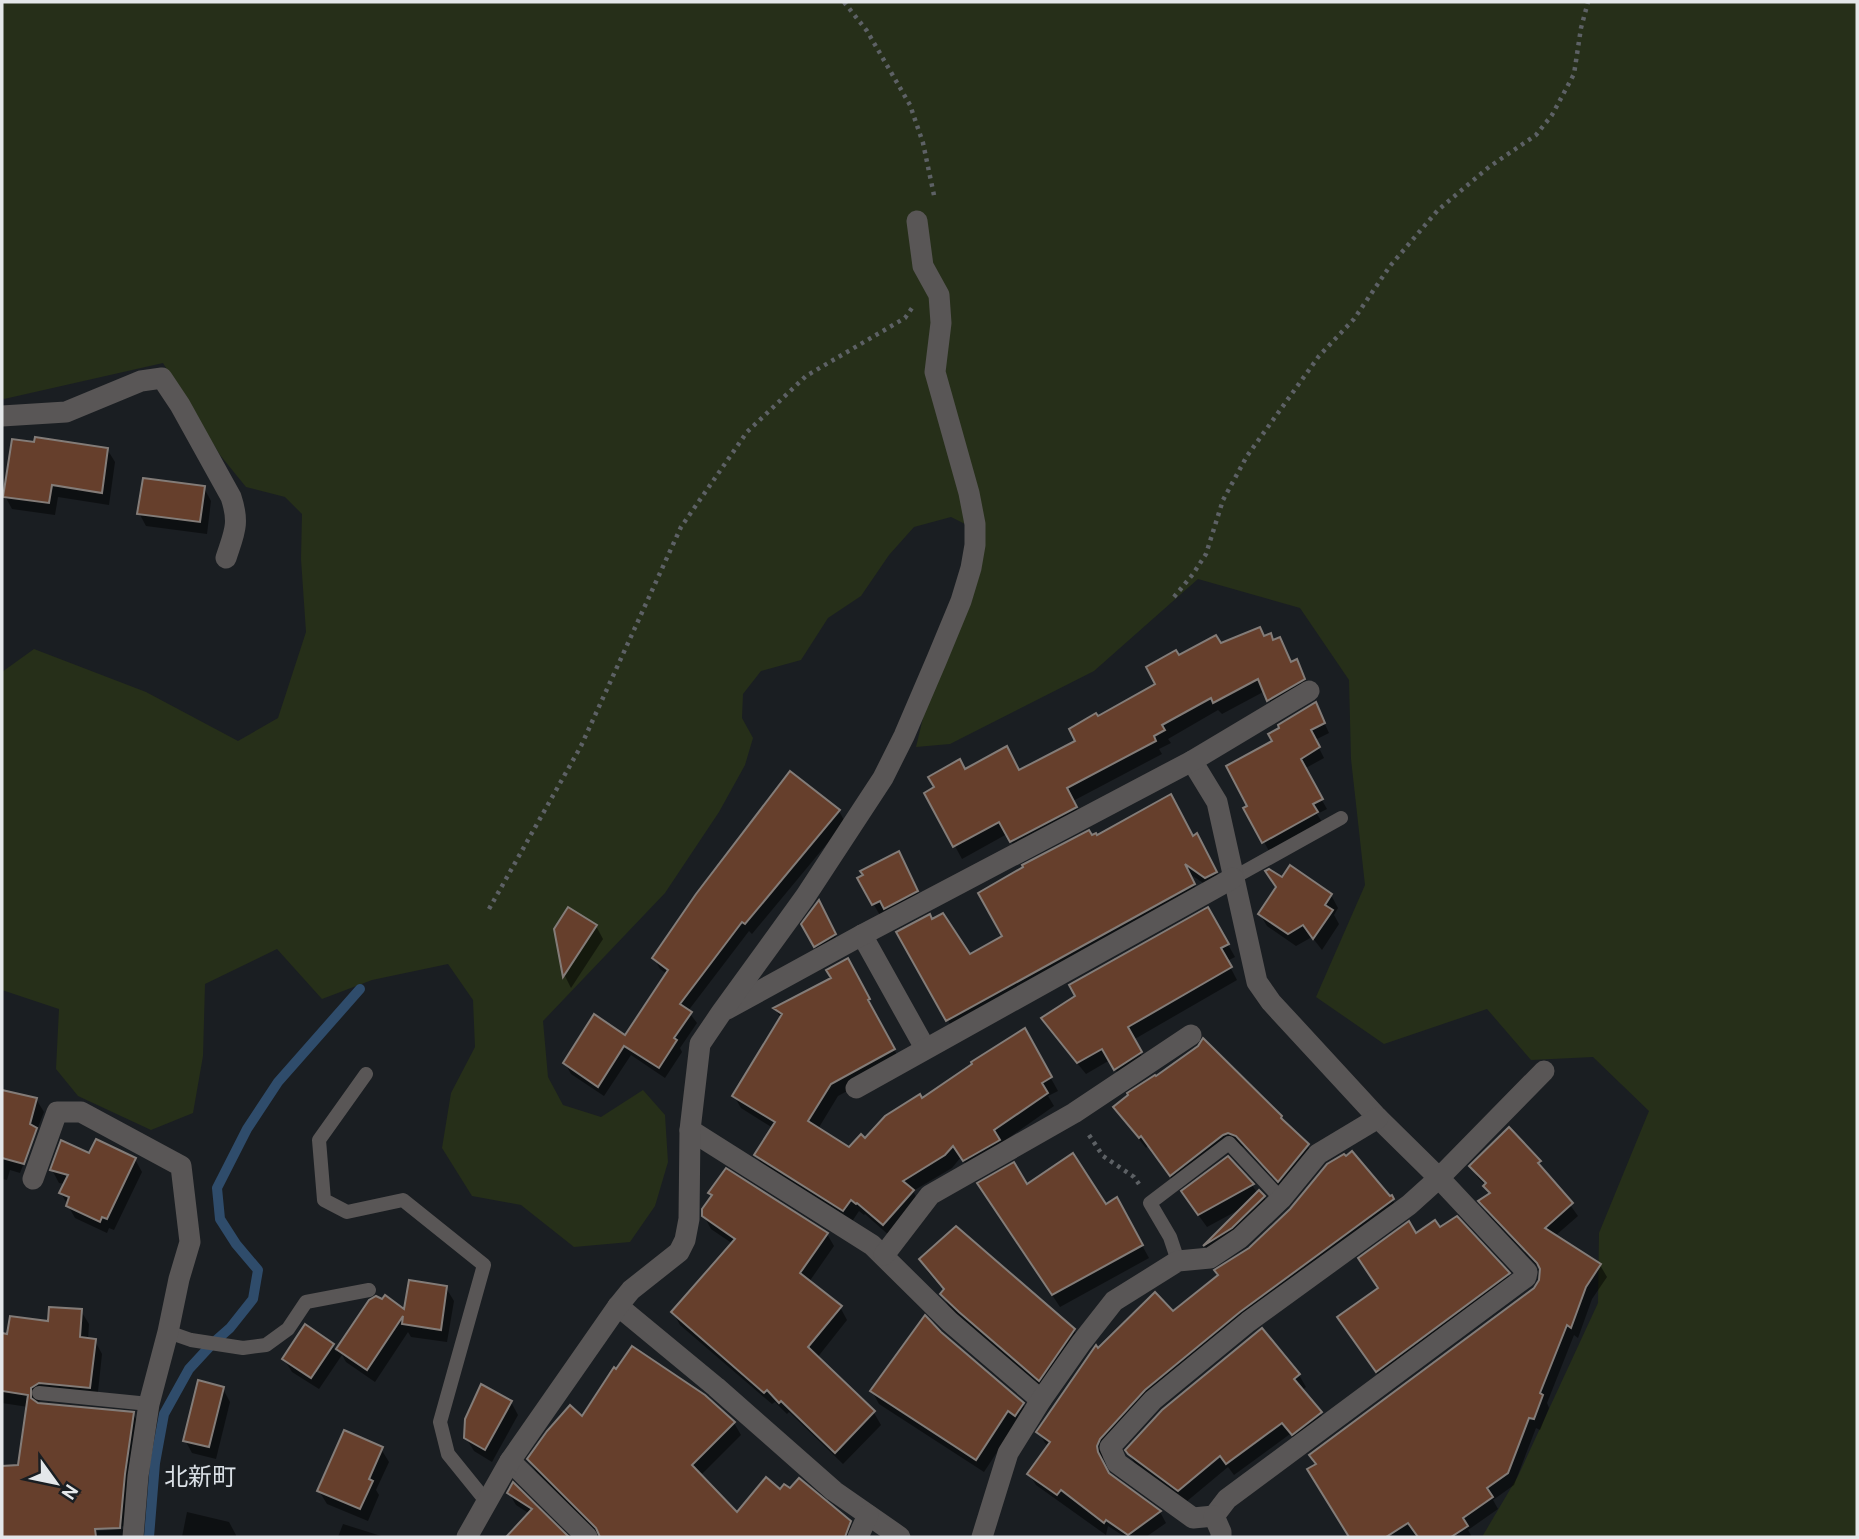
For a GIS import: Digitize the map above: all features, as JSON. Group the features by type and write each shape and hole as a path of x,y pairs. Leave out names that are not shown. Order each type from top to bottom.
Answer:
{"street":[{"path":"467,1537 510,1461 618,1306 631,1290 679,1252 685,1240 689,1219 690,1130 700,1044 804,897 883,778 904,736 961,601 971,568 975,524 970,493 935,372 941,323 939,295 923,266 917,221"},
{"path":"2,416 66,412 141,382 162,378 180,405 231,497 236,511 236,526 226,558"},
{"path":"721,1013 862,935 1192,761 1309,691"},
{"path":"1192,761 1217,802 1257,982 1271,1002 1378,1118 1439,1178 1527,1272 1526,1277 1227,1499 1214,1516 1193,1518 1117,1464 1110,1447 1153,1400 1248,1322 1409,1205 1439,1178 1544,1071"},
{"path":"856,1088 1233,878"},
{"path":"862,935 925,1048"},
{"path":"884,1255 930,1195 1074,1113 1191,1035"},
{"path":"33,1179 57,1112 81,1112 181,1166 190,1242 178,1279 168,1332 149,1404 138,1476 133,1537"},
{"path":"982,1537 1008,1453 1041,1400 1114,1301 1178,1261 1210,1258 1240,1238 1281,1199 1318,1154 1378,1118"},
{"path":"690,1130 872,1245 950,1322 1041,1400"},
{"path":"618,1306 716,1387 834,1491 900,1537"},
{"path":"510,1461 587,1537"},
{"path":"858,1537 868,1515"},
{"path":"1214,1516 1221,1537"}],"lane":[{"path":"1233,878 1342,818"},
{"path":"366,1074 319,1140 324,1200 347,1212 403,1200 484,1265 440,1422 448,1454 486,1501"},
{"path":"1178,1261 1170,1237 1150,1203 1229,1143 1281,1199"},
{"path":"168,1332 191,1340 243,1348 266,1345 288,1329 306,1302 369,1290"},
{"path":"39,1393 149,1404"}],"path":[{"path":"844,2 867,31 910,105 923,144 937,210"},
{"path":"1174,597 1206,554 1223,500 1247,456 1319,356 1354,319 1390,266 1438,210 1489,167 1536,135 1552,115 1574,74 1588,2"},
{"path":"489,909 581,746 681,527 747,432 806,376 905,318 919,298"},
{"path":"1074,1113 1103,1156 1134,1177 1150,1203"}],"green space":[{"path":"2,2 1857,2 1857,1537 1482,1537 1518,1476 1598,1303 1599,1233 1649,1111 1593,1057 1531,1060 1487,1009 1384,1044 1316,997 1365,885 1351,759 1349,680 1300,608 1198,579 1094,671 950,744 916,747 929,693 985,534 951,517 914,527 889,555 861,596 828,618 801,660 761,671 743,694 742,718 753,738 745,765 719,812 665,893 543,1021 548,1077 563,1105 601,1117 643,1090 665,1115 668,1162 655,1206 630,1242 574,1247 521,1205 472,1196 442,1148 451,1093 475,1047 473,1000 448,964 372,980 322,999 277,949 205,984 203,1056 193,1113 151,1130 78,1096 56,1069 59,1009 2,990 2,672 34,649 146,692 238,741 278,718 306,632 301,559 302,514 285,497 246,487 220,455 163,363 4,399 2,397"}],"building":[{"path":"35,437 108,448 102,493 52,485 49,503 3,497 12,439 34,442"},
{"path":"143,478 205,486 200,522 137,514"},
{"path":"1260,627 1264,636 1271,633 1273,640 1280,637 1291,662 1297,659 1305,679 1267,701 1258,679 1213,703 1211,698 1162,725 1165,730 1154,736 1156,741 1067,788 1077,807 1010,842 999,822 953,847 924,793 934,787 928,777 960,759 965,769 1007,746 1019,770 1075,741 1069,729 1155,684 1146,667 1176,650 1179,655 1216,635 1221,643"},
{"path":"1316,702 1325,723 1311,730 1320,747 1301,759 1323,799 1313,804 1318,812 1262,843 1243,808 1247,806 1226,766 1272,741 1268,734 1279,728 1278,725"},
{"path":"790,771 840,810 745,924 742,922 680,1004 692,1012 674,1038 677,1040 659,1068 624,1046 598,1087 563,1063 594,1014 625,1035 668,970 652,958 696,894"},
{"path":"1171,794 1193,836 1197,833 1217,872 1205,878 1185,864 1195,884 946,1021 896,932 930,914 932,919 943,913 970,954 1002,936 978,893 1023,867 1022,865 1089,830 1092,835 1097,835"},
{"path":"899,851 918,891 884,909 880,901 872,905 857,878 863,875 860,871"},
{"path":"1290,865 1332,894 1325,905 1333,910 1313,939 1303,925 1288,934 1258,914 1276,887 1265,871 1269,869 1282,877"},
{"path":"819,900 836,934 814,947 801,924"},
{"path":"568,907 597,925 563,977 554,929"},
{"path":"1208,907 1229,944 1221,948 1232,967 1128,1027 1142,1052 1114,1070 1102,1049 1077,1063 1041,1018 1075,996 1069,985"},
{"path":"848,958 895,1049 831,1084 808,1121 849,1147 861,1134 865,1138 885,1116 920,1094 922,1098 972,1064 971,1062 1025,1028 1052,1077 1042,1083 1048,1093 994,1130 1000,1140 963,1161 953,1146 945,1155 903,1181 914,1190 883,1225 857,1203 851,1200 843,1211 754,1155 775,1122 732,1096 782,1014 773,1008 831,978 826,970"},
{"path":"1203,1038 1309,1144 1278,1182 1236,1136 1228,1133 1170,1176 1141,1136 1139,1138 1113,1107 1128,1095 1127,1093 1198,1046"},
{"path":"2,1090 37,1098 30,1124 37,1128 24,1164 2,1158"},
{"path":"1509,1127 1541,1161 1538,1163 1573,1203 1545,1228 1601,1264 1586,1287 1571,1328 1567,1325 1540,1393 1543,1395 1534,1419 1529,1418 1508,1473 1487,1488 1493,1497 1463,1518 1468,1526 1451,1537 1418,1537 1408,1523 1386,1537 1349,1537 1307,1469 1316,1464 1309,1455 1534,1288 1539,1280 1540,1269 1537,1263 1478,1201 1490,1193 1483,1186 1486,1183 1469,1166"},
{"path":"96,1139 136,1158 107,1219 102,1217 100,1222 66,1206 69,1197 59,1193 68,1175 50,1170 61,1140 89,1153"},
{"path":"1352,1151 1394,1199 1240,1312 1145,1390 1100,1439 1098,1452 1109,1473 1161,1511 1128,1535 1106,1520 1104,1523 1061,1490 1057,1495 1027,1474 1050,1442 1036,1432 1096,1345 1098,1348 1155,1292 1173,1311 1218,1275 1214,1270 1249,1248 1290,1209 1327,1164"},
{"path":"1073,1153 1106,1204 1117,1197 1143,1245 1052,1295 977,1183 1014,1162 1027,1184"},
{"path":"1228,1156 1254,1184 1198,1215 1181,1191"},
{"path":"726,1168 828,1233 800,1273 842,1306 808,1347 875,1411 835,1453 781,1401 779,1403 767,1390 764,1393 671,1312 735,1239 702,1216 702,1209 712,1195 708,1193"},
{"path":"1259,1190 1265,1196 1232,1228 1203,1246"},
{"path":"1457,1216 1510,1273 1376,1372 1337,1317 1378,1288 1358,1258 1409,1221 1416,1233 1435,1220 1440,1227"},
{"path":"956,1226 1075,1329 1039,1381 940,1294 944,1289 919,1259"},
{"path":"409,1280 447,1286 441,1330 402,1324 403,1316 367,1370 336,1349 369,1300 376,1296 382,1299 385,1295 404,1309"},
{"path":"49,1307 82,1309 80,1337 96,1339 90,1388 39,1383 31,1388 31,1398 38,1403 134,1412 120,1528 95,1529 96,1537 2,1537 2,1466 18,1465 28,1395 2,1391 2,1333 7,1334 10,1316 48,1321"},
{"path":"925,1315 1024,1403 1015,1416 1008,1411 976,1460 870,1391"},
{"path":"305,1324 334,1344 311,1378 282,1359"},
{"path":"1262,1328 1300,1374 1294,1379 1322,1412 1292,1435 1282,1423 1226,1464 1220,1456 1178,1491 1128,1454 1125,1450 1162,1410"},
{"path":"632,1346 705,1395 735,1422 692,1465 737,1512 766,1477 780,1489 784,1484 790,1488 799,1478 851,1521 845,1537 600,1537 596,1528 527,1459 570,1405 582,1416 614,1367 616,1369"},
{"path":"198,1380 224,1387 209,1447 183,1441"},
{"path":"481,1384 512,1401 485,1450 464,1438 465,1419"},
{"path":"344,1430 383,1447 369,1479 373,1481 360,1509 317,1491"},
{"path":"513,1482 569,1537 506,1537 532,1509 507,1493"}],"waterway":[{"path":"149,1537 155,1463 164,1414 189,1369 230,1328 253,1299 258,1270 236,1244 220,1219 217,1188 247,1129 278,1082 360,989"}],"district":[{"name":"北新町","path":"200,1477"}]}
